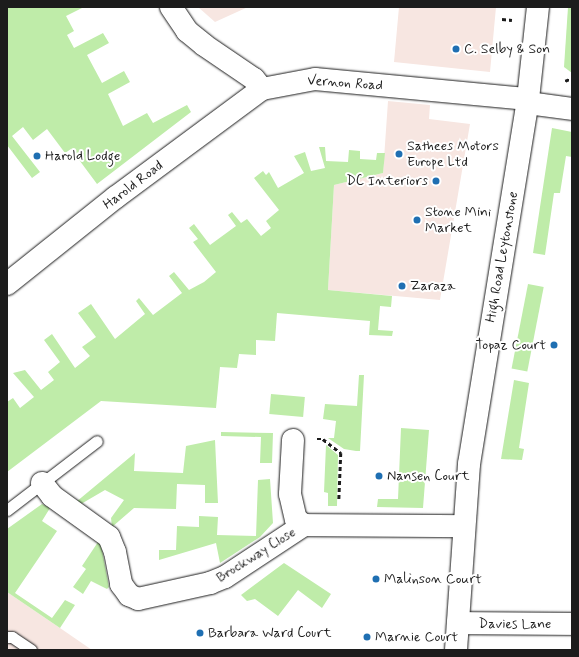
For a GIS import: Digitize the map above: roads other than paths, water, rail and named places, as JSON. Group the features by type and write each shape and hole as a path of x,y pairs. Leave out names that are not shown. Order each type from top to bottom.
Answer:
{"street":[{"path":"171,7 188,30 204,45 254,79 262,89"},
{"name":"High Road Leytonstone","path":"456,650 463,526 482,368 528,101 538,7"},
{"name":"Vernon Road","path":"262,89 315,79 528,101 572,109"},
{"name":"Harold Road","path":"7,284 116,197 262,89"},
{"path":"293,441 290,494 296,519 304,525"},
{"name":"Brockway Close","path":"42,483 52,496 109,537 115,552 121,584 129,595 138,599 210,583 225,577 304,525 463,526"},
{"name":"Davies Lane","path":"458,624 572,624"}],"lane":[{"path":"7,510 97,440"},
{"path":"7,637 12,637 31,650"}],"place":[{"name":"C. Selby & Son","path":"456,49"},
{"name":"Sathees Motors Europe Ltd","path":"399,154"},
{"name":"Harold Lodge","path":"37,156"},
{"name":"DC Interiors","path":"436,181"},
{"name":"Stone Mini Market","path":"417,220"},
{"name":"Zaraza","path":"402,286"},
{"name":"Topaz Court","path":"554,345"},
{"name":"Nansen Court","path":"379,476"},
{"name":"Malinson Court","path":"376,579"},
{"name":"Barbara Ward Court","path":"200,633"},
{"name":"Marnie Court","path":"367,637"}]}
